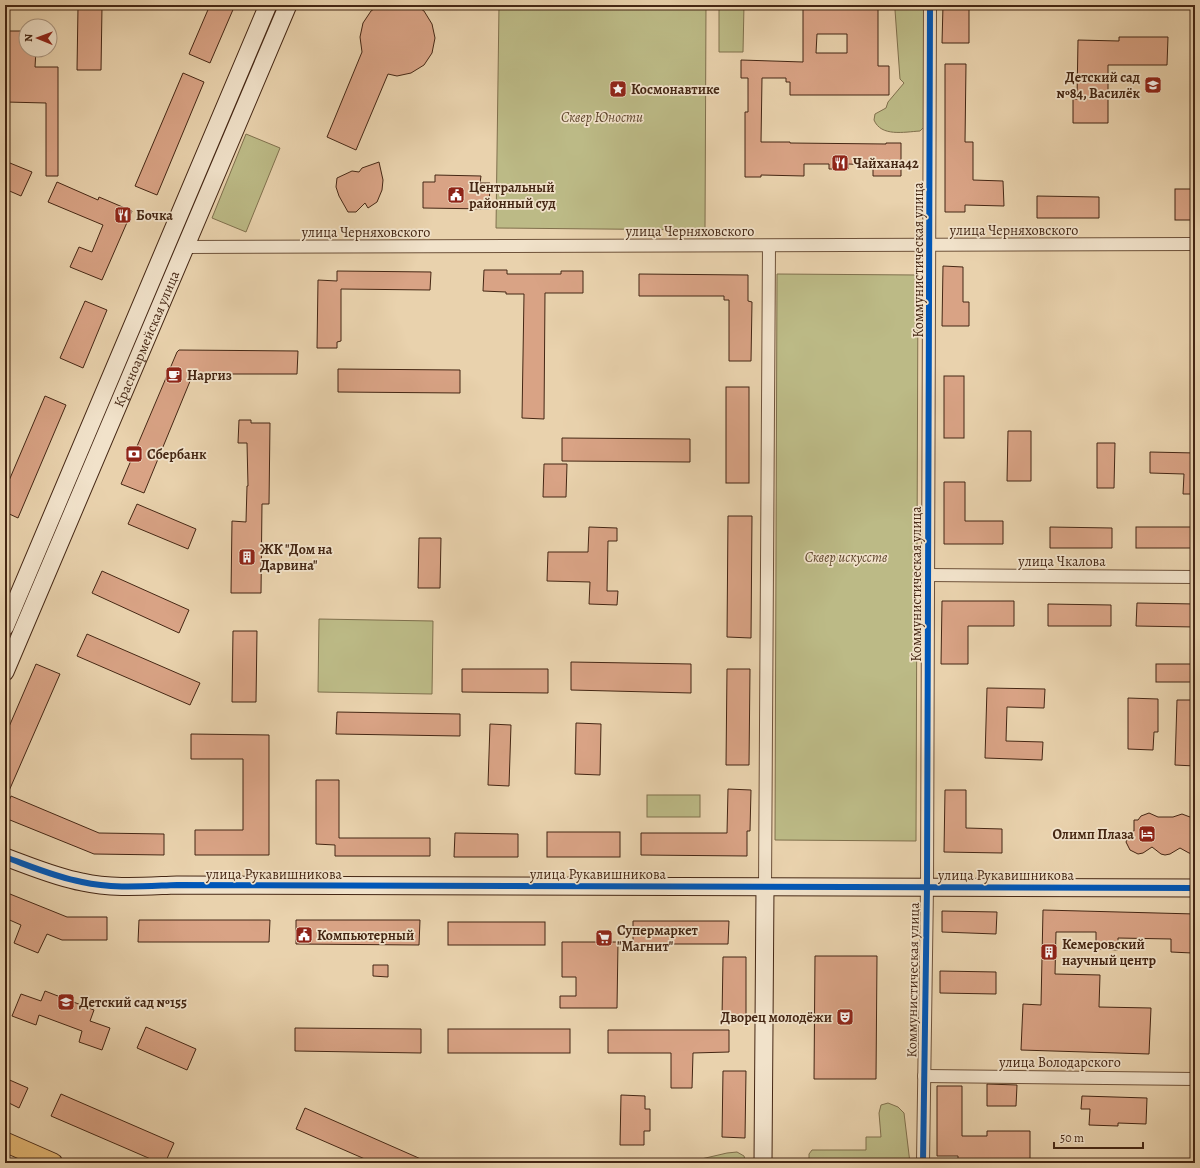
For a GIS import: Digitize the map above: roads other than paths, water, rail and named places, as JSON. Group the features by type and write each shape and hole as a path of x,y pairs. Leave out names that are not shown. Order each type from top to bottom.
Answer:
{"main road":[{"path":"5,1142 54,1163"}],"street":[{"name":"Красноармейская улица","path":"5,627 268,5"},
{"name":"Красноармейская улица","path":"5,672 184,247 288,5"},
{"name":"Коммунистическая улица","path":"922,1163 927,887 930,5"},
{"name":"улица Черняховского","path":"184,247 1195,244"},
{"path":"763,1163 769,246"},
{"name":"улица Чкалова","path":"928,575 1195,577"},
{"name":"улица Рукавишникова","path":"5,857 68,879 100,885 126,886 1195,888"},
{"name":"улица Володарского","path":"924,1076 1195,1079"}],"place":[{"name":"Детский сад №84, Василёк","path":"1153,85"},
{"name":"Космонавтике","path":"618,89"},
{"name":"Чайхана42","path":"840,163"},
{"name":"Центральный районный суд","path":"456,195"},
{"name":"Бочка","path":"123,215"},
{"name":"Наргиз","path":"174,375"},
{"name":"Сбербанк","path":"134,454"},
{"name":"ЖК \"Дом на Дарвина\"","path":"247,557"},
{"name":"Олимп Плаза","path":"1147,834"},
{"name":"Компьютерный","path":"304,935"},
{"name":"Супермаркет \"Магнит\"","path":"604,938"},
{"name":"Кемеровский научный центр","path":"1049,952"},
{"name":"Детский сад №155","path":"66,1002"},
{"name":"Дворец молодёжи","path":"845,1017"}],"park label":[{"name":"Сквер Юности","path":"602,117"},
{"name":"Сквер искусств","path":"846,557"}]}
